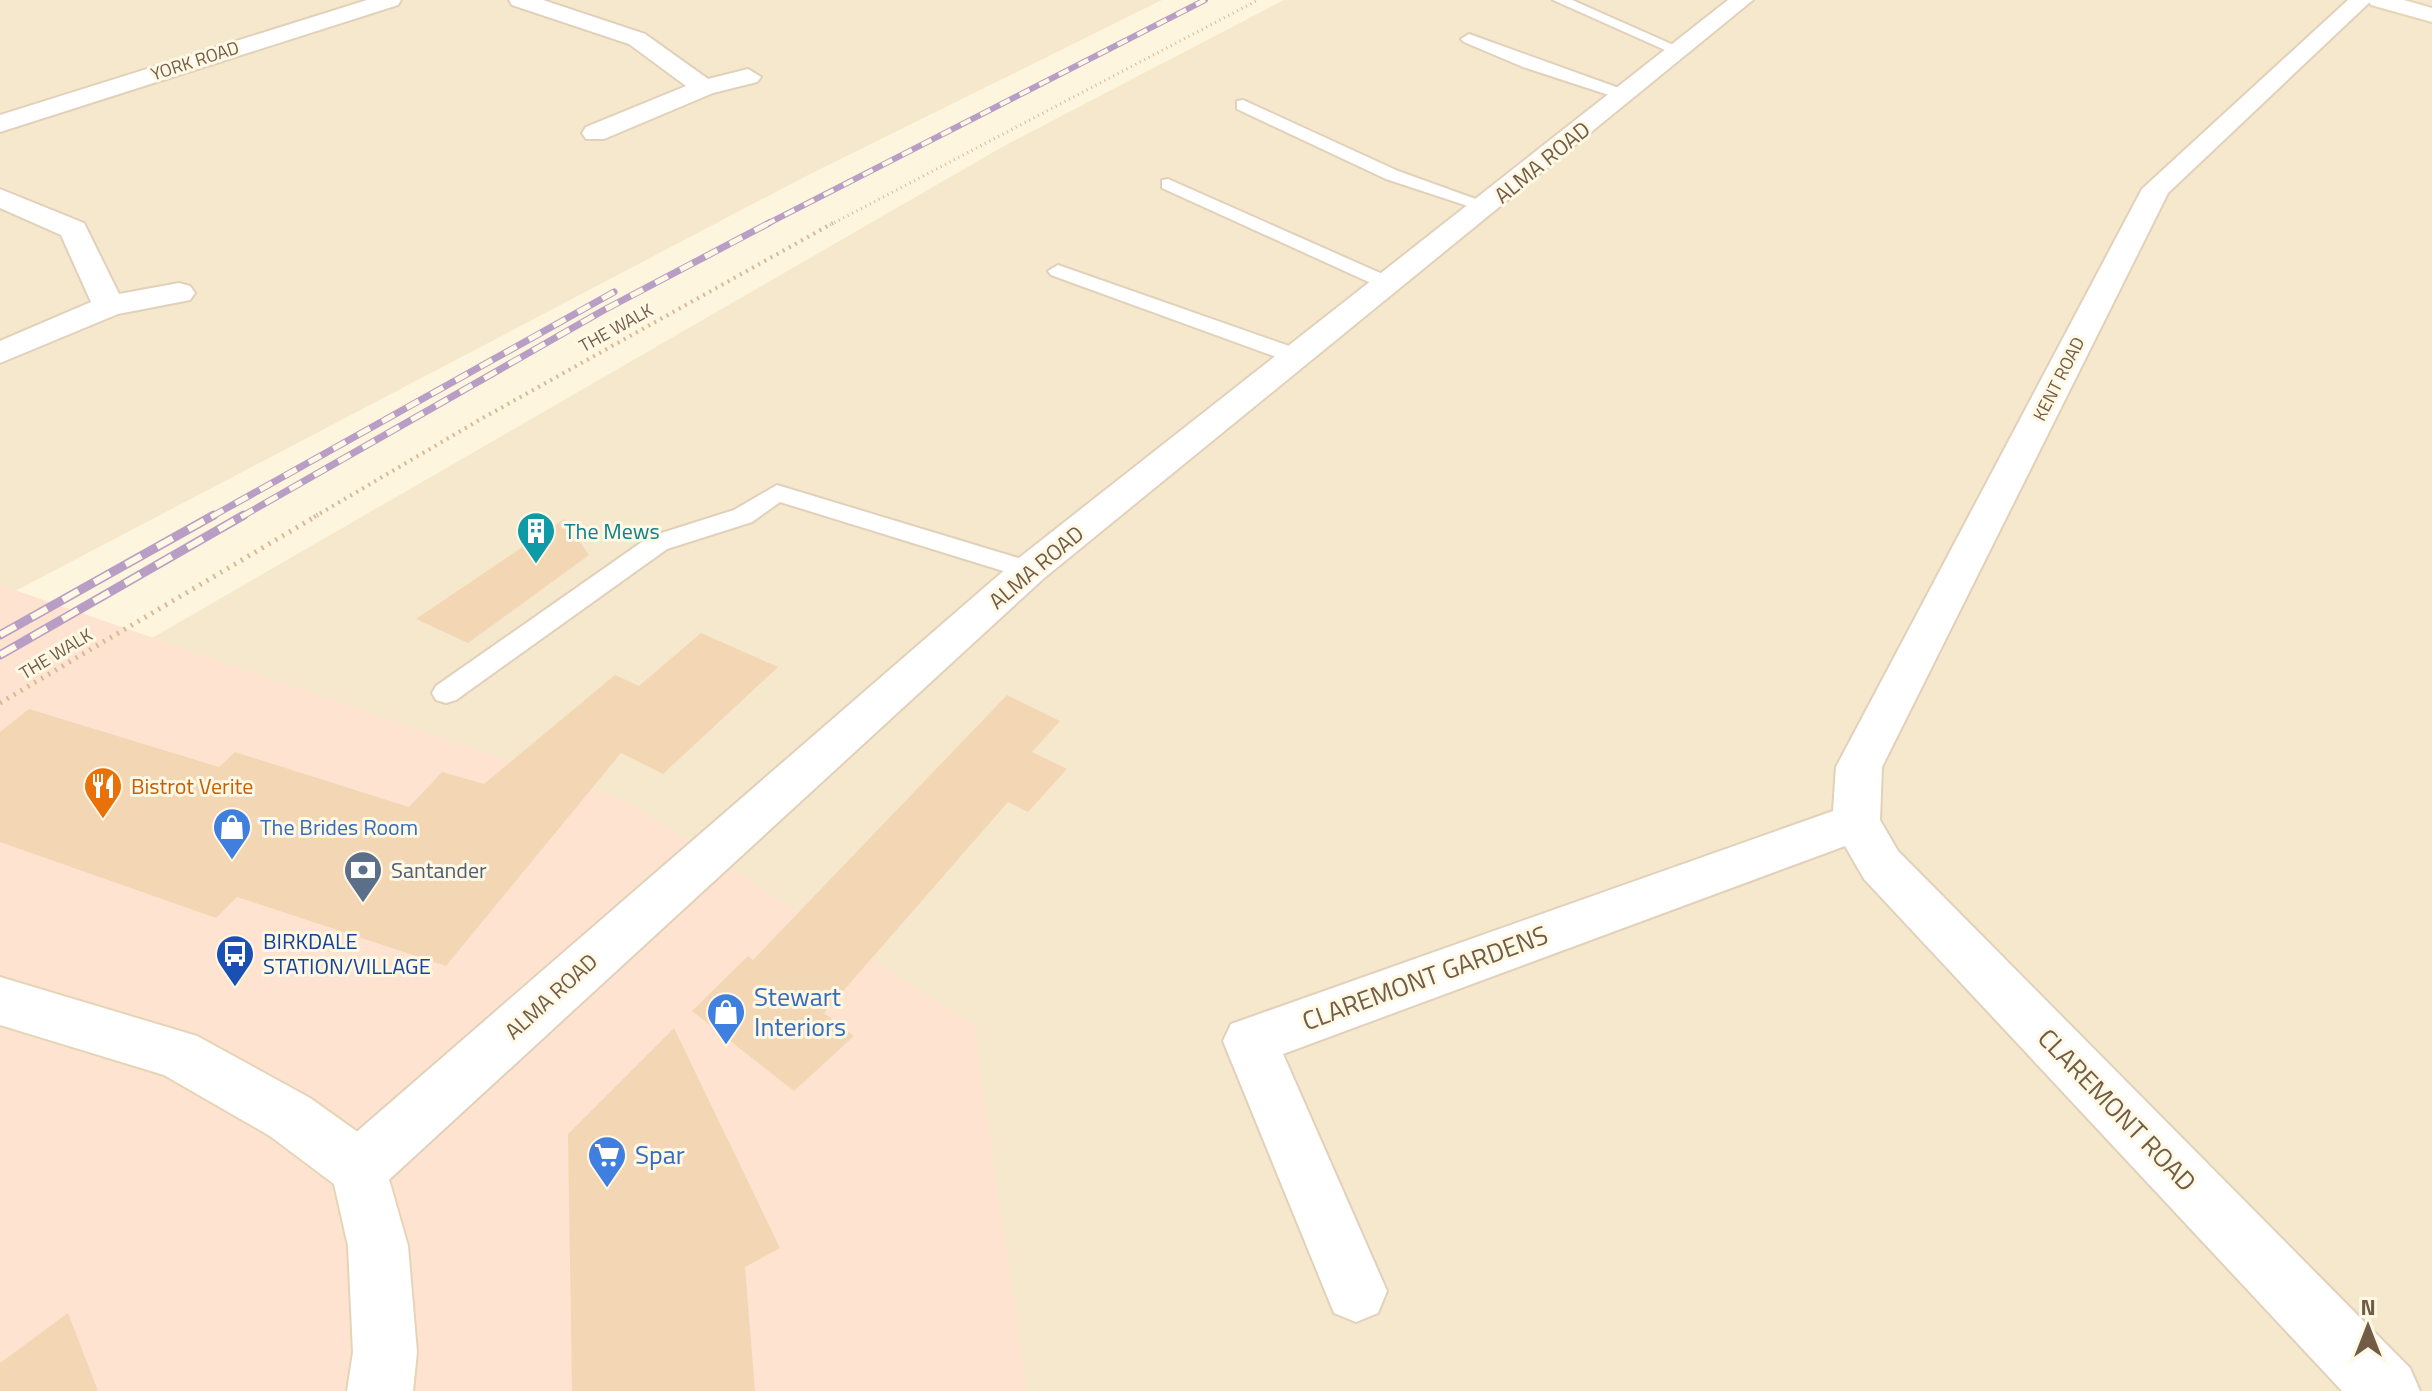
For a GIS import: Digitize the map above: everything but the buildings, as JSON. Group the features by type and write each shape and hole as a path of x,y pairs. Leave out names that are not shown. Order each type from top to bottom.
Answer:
{"street":[{"path":"310,0 348,12"},
{"name":"YORK ROAD","path":"0,124 390,0"},
{"path":"520,0 637,39 704,88"},
{"name":"KENT ROAD","path":"1856,822 1859,767 2156,189 2361,0"},
{"path":"2379,0 2432,15"},
{"name":"ALMA ROAD","path":"359,1168 1029,570 1739,1"},
{"path":"595,133 704,88 748,77"},
{"path":"0,198 73,229 109,306"},
{"path":"0,353 109,306 179,293"},
{"name":"CLAREMONT GARDENS","path":"1356,1291 1250,1041 1856,822"},
{"name":"CLAREMONT ROAD","path":"1856,822 1881,865 2387,1391"},
{"path":"0,1001 178,1054 290,1117 359,1168 378,1246 385,1352 380,1391"}],"lane":[{"path":"1560,0 1679,51"},
{"path":"1469,39 1529,64 1624,95"},
{"path":"1243,105 1392,175 1486,206"},
{"path":"1168,184 1389,284"},
{"path":"1058,271 1298,357"},
{"path":"446,693 658,543 743,516 777,493 1029,570"}],"path":[{"name":"THE WALK","path":"0,703 481,419 908,182 1258,0"}],"shaded area":[{"path":"0,0 1162,0 808,175 0,599"},
{"path":"1284,0 2432,0 2432,1391 0,1391 29,709 1004,146"},
{"path":"0,585 627,801 974,1025 1027,1391 0,1391"}],"railway":[{"path":"765,225 1205,0"},
{"path":"241,517 604,310 769,223"},
{"path":"211,517 614,292"},
{"path":"0,635 214,515"},
{"path":"0,655 244,515"}],"place":[{"name":"The Mews","path":"536,565"},
{"name":"Bistrot Verite","path":"103,820"},
{"name":"The Brides Room","path":"232,861"},
{"name":"Santander","path":"363,904"},
{"name":"BIRKDALE STATION/VILLAGE","path":"235,988"},
{"name":"Stewart Interiors","path":"726,1046"},
{"name":"Spar","path":"607,1189"}]}
